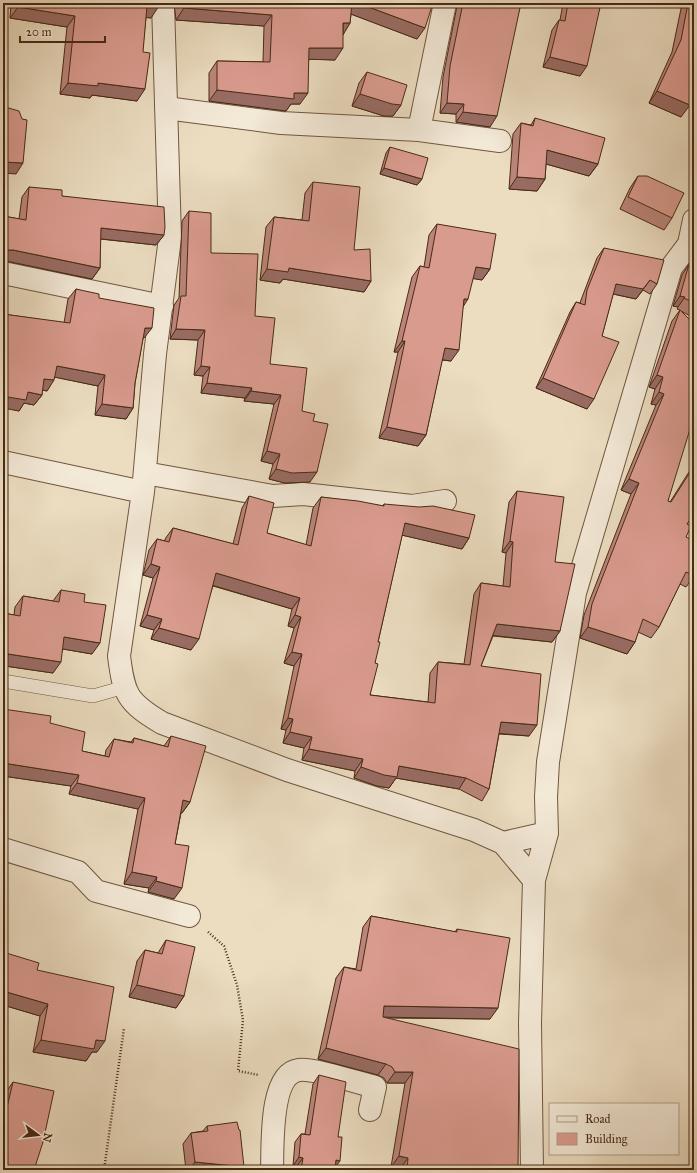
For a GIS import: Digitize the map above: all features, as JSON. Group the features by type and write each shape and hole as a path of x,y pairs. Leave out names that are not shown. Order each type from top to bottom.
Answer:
{"street":[{"path":"163,3 170,238 155,354 144,482 119,656 128,696 144,712 162,723 287,770 421,812 474,830 504,843 534,880"},
{"path":"418,130 445,3"},
{"path":"166,108 281,123 418,130 500,141"},
{"path":"532,1170 530,1023 534,880 547,833 546,797 548,762 575,593 671,268 689,244 694,220"},
{"path":"3,273 162,306"},
{"path":"3,462 144,482 273,496 303,494 412,506 445,501"},
{"path":"504,843 547,833"},
{"path":"3,849 78,872 96,891 189,916"},
{"path":"272,1170 275,1113 280,1086 289,1073 300,1070 375,1087 370,1110"}],"lane":[{"path":"3,681 94,696 125,687"}],"path":[{"path":"189,916 224,946 237,985 243,1020 238,1071 284,1079"},
{"path":"104,1170 124,1028"}],"building":[{"path":"18,3 159,3 159,6 147,6 143,52 150,53 145,89 98,83 98,86 68,83 75,16 18,7"},
{"path":"183,3 352,3 350,23 343,23 343,48 309,48 308,93 294,93 294,99 217,90 217,61 270,62 272,15 184,8"},
{"path":"358,3 433,3 425,28"},
{"path":"463,3 521,3 497,116 463,112 464,104 447,103 450,66"},
{"path":"568,3 601,3 587,66 550,57 559,20 565,21"},
{"path":"688,3 694,3 694,95 690,105 657,91 681,40"},
{"path":"367,72 407,85 401,105 392,104 360,94"},
{"path":"5,107 19,111 22,119 27,120 23,163 3,162 3,110"},
{"path":"535,118 605,138 598,164 547,150 545,179 517,177 521,123 533,126"},
{"path":"390,147 428,158 422,179 384,168"},
{"path":"638,176 647,176 684,193 672,218 628,197"},
{"path":"313,182 360,187 354,250 370,249 371,281 289,268 288,272 267,269 274,217 309,221"},
{"path":"29,187 62,190 62,196 164,207 164,235 101,228 100,268 13,250 7,250 3,253 3,216 26,220"},
{"path":"189,211 211,213 211,253 258,254 255,316 275,318 270,364 307,368 302,411 315,414 313,421 328,424 317,472 292,473 276,469 280,454 267,451 281,395 251,391 252,388 207,383 210,367 201,366 205,330 176,329 181,296 186,296"},
{"path":"437,224 496,234 490,269 476,267 468,299 464,299 459,350 445,348 426,435 387,427 405,341 402,341 420,266 429,268"},
{"path":"604,248 664,260 657,284 650,280 643,289 616,284 602,336 619,342 594,399 543,378 576,302 585,305 587,290"},
{"path":"689,264 694,265 694,303 684,298 685,297 680,296"},
{"path":"76,289 99,294 99,298 154,308 152,328 145,328 135,383 133,408 102,404 105,375 57,366 54,380 44,379 42,395 28,392 26,400 8,397 3,433 3,314 70,323"},
{"path":"680,310 694,324 694,416 668,501 671,502 694,466 694,514 687,524 691,526 686,537 694,541 694,576 686,572 659,627 643,619 635,642 588,627 592,604 639,483 629,479 664,394 659,392 663,377 657,375"},
{"path":"517,491 564,497 555,562 575,564 560,631 497,624 481,666 541,674 537,725 501,722 489,789 466,778 399,766 397,777 384,775 361,767 363,759 309,749 312,737 290,732 293,719 288,718 302,654 292,652 301,617 295,615 300,598 216,573 199,639 159,628 162,619 147,615 160,567 151,564 157,539 169,542 173,528 238,545 249,496 274,503 267,533 311,546 321,497 358,501 384,506 384,504 419,507 433,506 475,515 469,538 405,523 378,642 380,642 375,663 378,664 370,695 435,703 438,662 470,665 481,583 510,587 513,542 510,541"},
{"path":"61,590 85,594 84,602 106,605 100,643 64,637 61,662 8,654 7,663 3,668 3,613 20,616 23,596 59,602"},
{"path":"3,668 5,675 3,682"},
{"path":"3,709 51,716 50,723 85,732 82,751 109,757 114,739 133,743 134,738 168,747 171,736 206,746 190,802 183,800 175,844 189,846 182,888 156,881 157,877 132,872 145,798 77,783 79,775 3,763"},
{"path":"371,916 457,932 457,929 510,938 498,1008 384,1006 383,1017 519,1049 518,1170 407,1170 408,1158 399,1156 413,1072 395,1072 392,1067 386,1064 326,1048 344,967 361,971"},
{"path":"166,940 195,947 184,996 137,985 145,950 162,954"},
{"path":"3,952 39,963 37,970 114,987 105,1041 96,1040 94,1049 41,1040 48,1004 3,991"},
{"path":"319,1075 346,1082 338,1137 342,1137 340,1161 336,1160 335,1170 301,1170 303,1158 299,1157 301,1134 310,1135"},
{"path":"13,1082 54,1091 43,1142 34,1170 3,1170 3,1124"},
{"path":"237,1122 240,1130 244,1167 195,1162 191,1133 208,1131 207,1126"}]}
